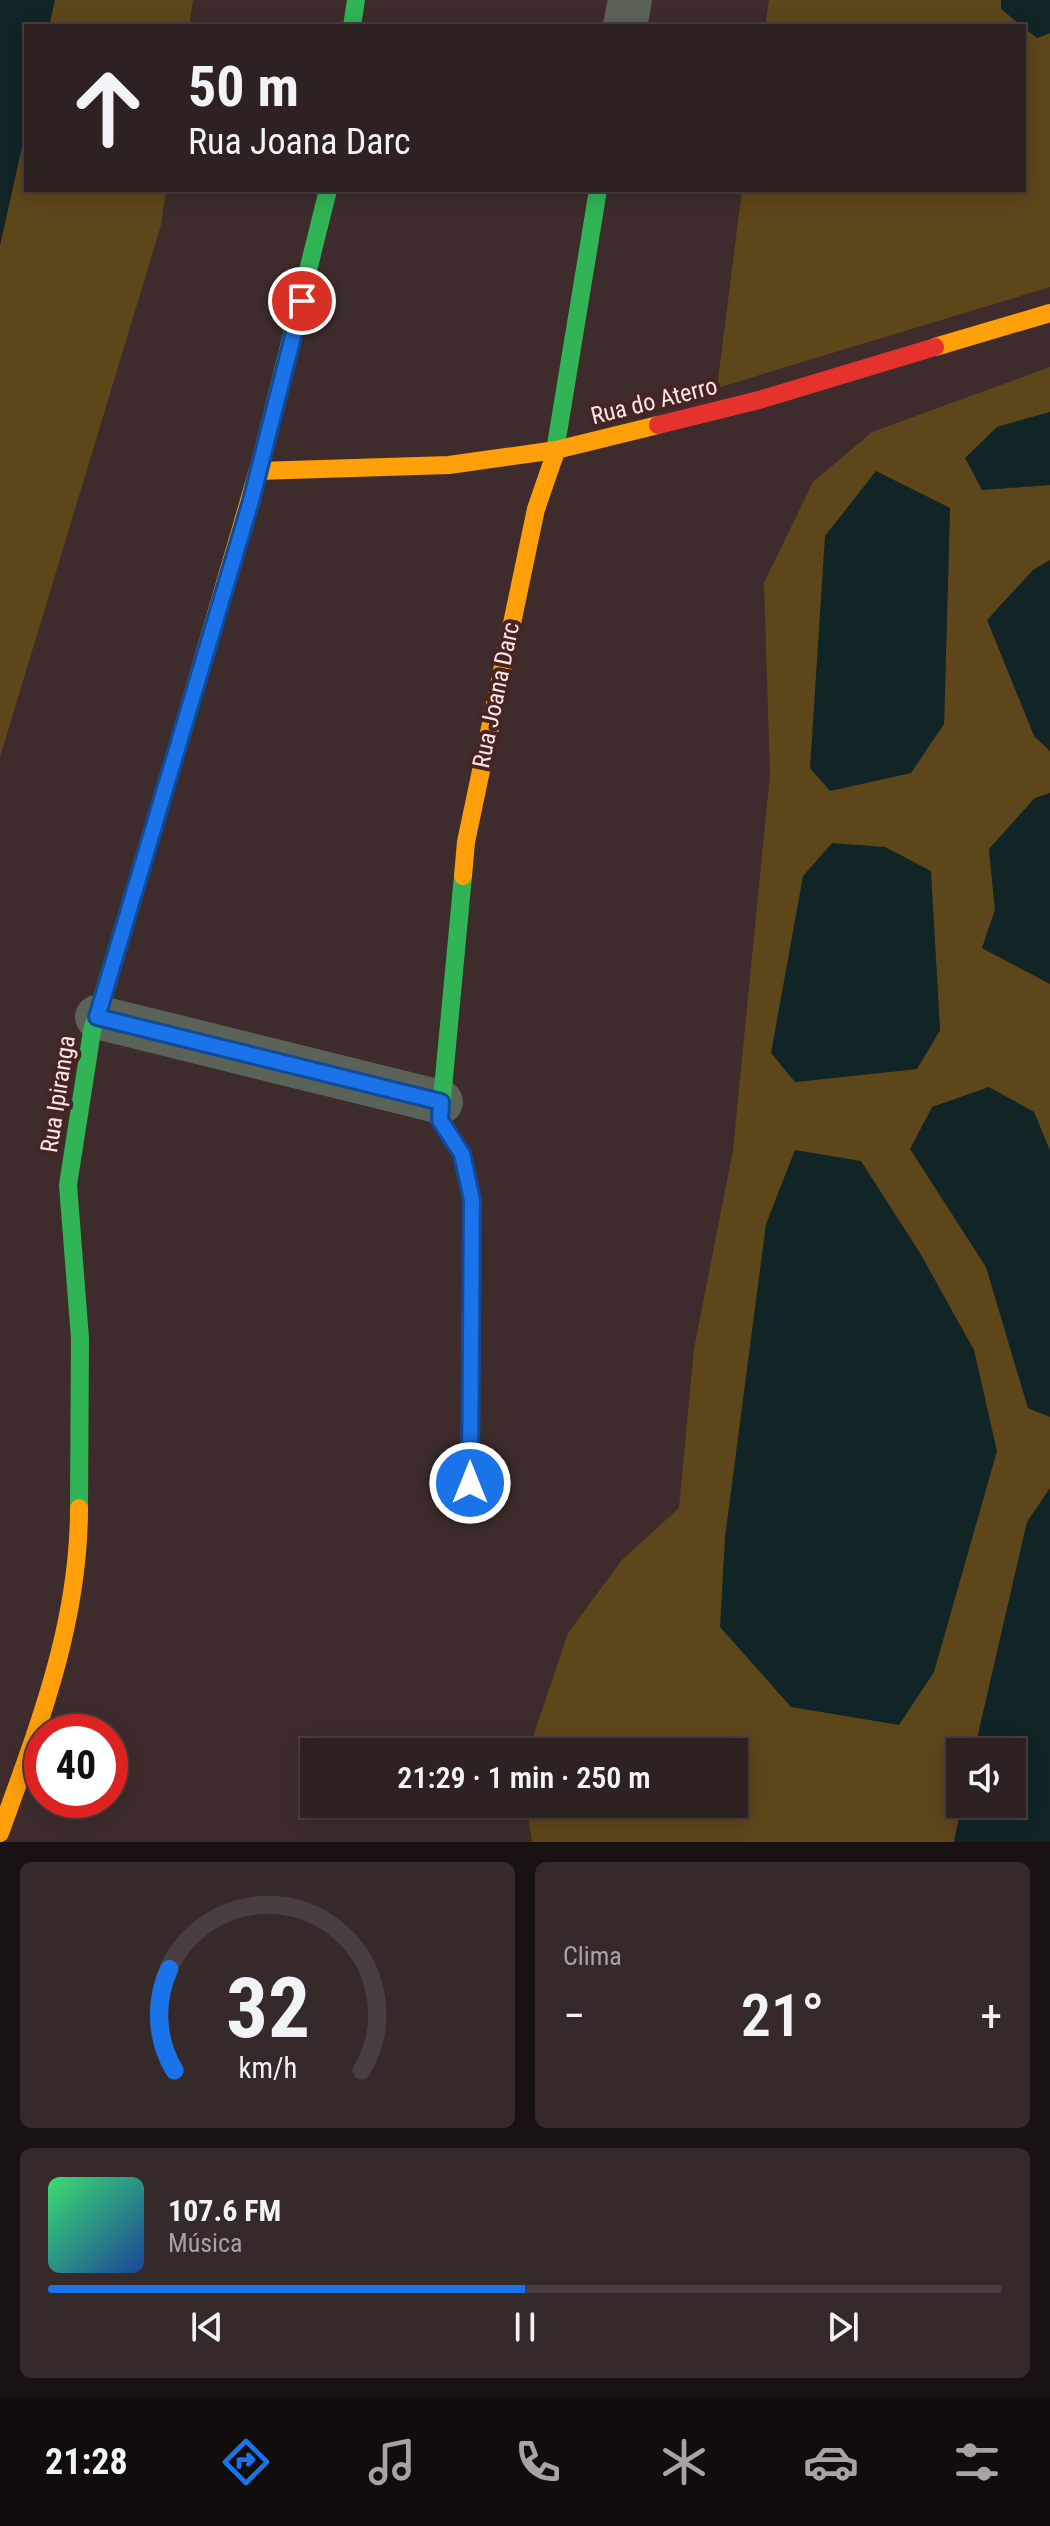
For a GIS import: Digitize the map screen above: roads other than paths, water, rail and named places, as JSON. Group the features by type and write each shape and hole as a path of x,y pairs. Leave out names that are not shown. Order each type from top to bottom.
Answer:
{"street":[{"path":"352,24 356,0"},
{"path":"625,24 630,0"},
{"name":"Rua Ipiranga","path":"0,1833 57,1673 79,1558 80,1338 68,1185 97,1017 258,471 328,192"},
{"name":"Rua Joana Darc","path":"470,1483 472,1200 462,1154 440,1120 466,842 536,509 556,450 598,192"},
{"name":"Rua do Aterro","path":"258,471 449,465 556,450 759,400 1050,313"},
{"path":"97,1017 441,1102"}],"water":[{"path":"0,0 55,0 49,24 24,24 24,138 0,245"},
{"path":"1001,0 1050,0 1050,33 1037,38 1026,29 1026,24 1020,24 1001,9"},
{"path":"1050,412 1050,485 982,490 965,458 997,427"},
{"path":"876,471 950,508 944,724 911,773 830,791 810,768 825,536"},
{"path":"1050,560 1050,751 1034,736 987,620 1033,570"},
{"path":"1050,793 1050,984 982,948 995,910 989,849 1035,798"},
{"path":"832,843 885,847 931,871 940,1030 917,1069 795,1082 771,1053 803,876"},
{"path":"989,1087 1034,1112 1050,1151 1050,1417 1028,1408 986,1267 910,1149 932,1107"},
{"path":"795,1150 861,1161 920,1253 974,1350 997,1451 934,1672 899,1725 791,1707 720,1627 725,1537 766,1224"},
{"path":"1050,1488 1050,1842 954,1842 959,1818 1026,1818 1026,1738 977,1738 1027,1522"}]}
